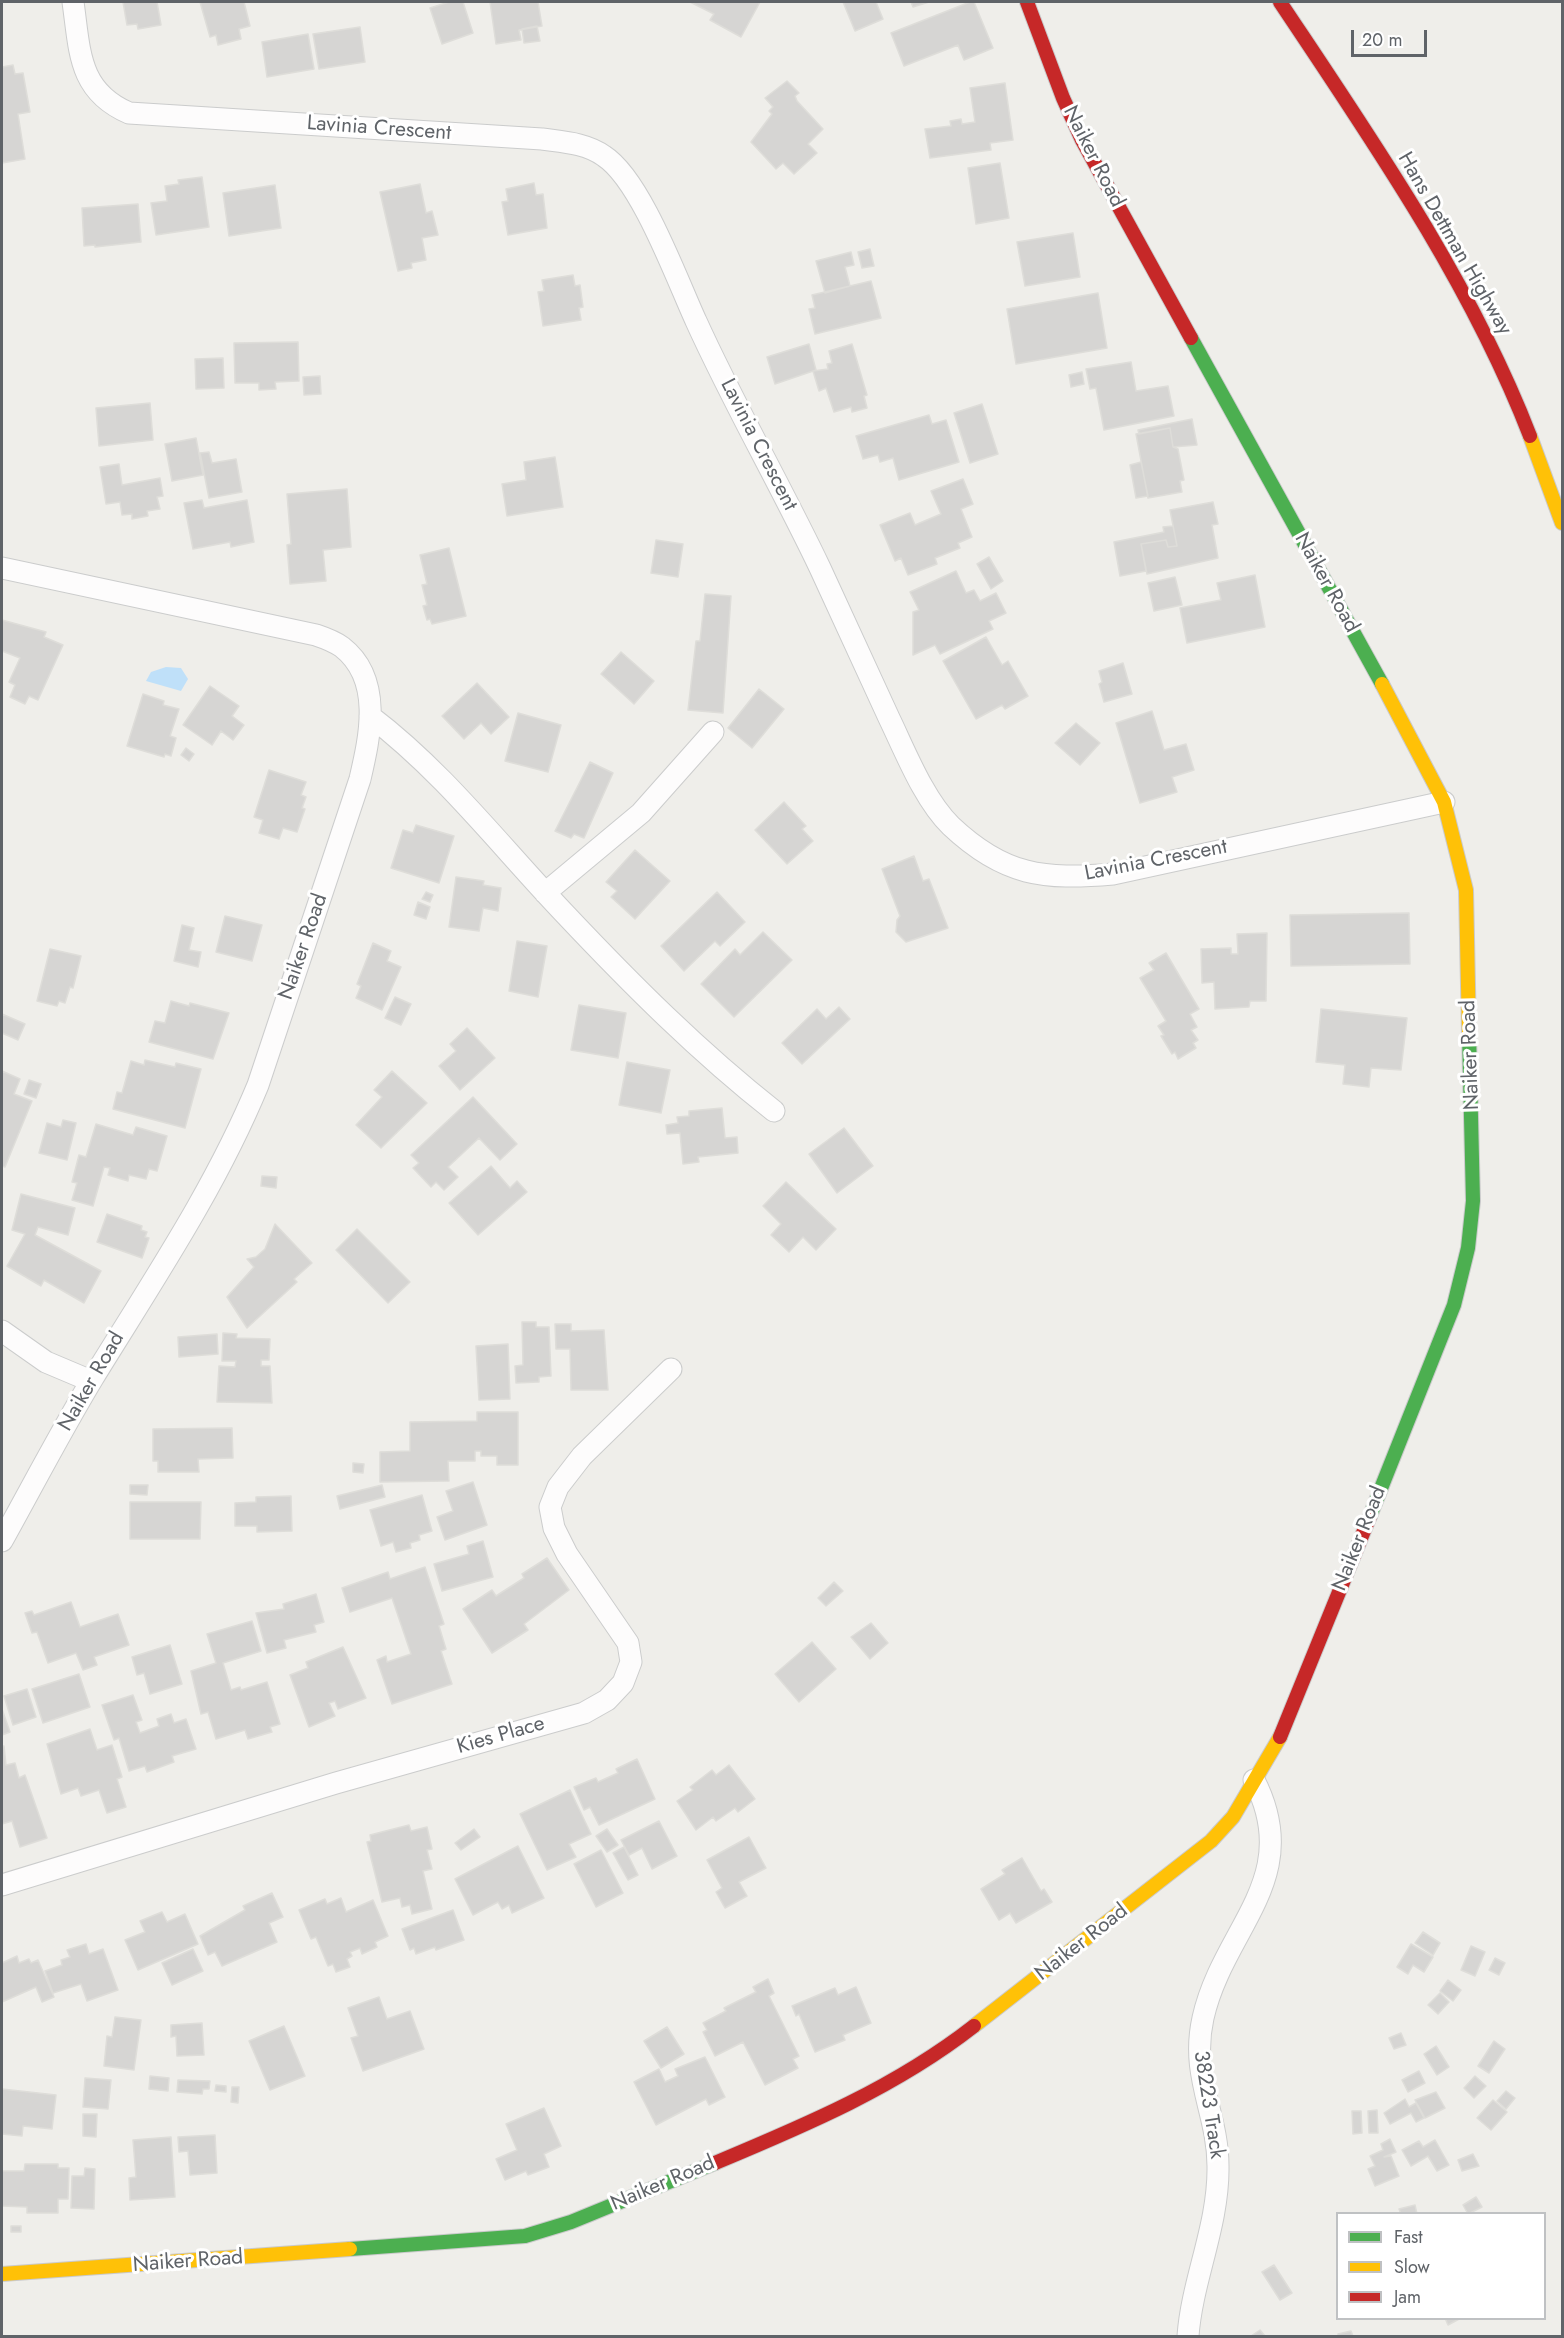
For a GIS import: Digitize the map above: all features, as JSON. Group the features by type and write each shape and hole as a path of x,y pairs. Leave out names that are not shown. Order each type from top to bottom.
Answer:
{"street":[{"name":"Lavinia Crescent","path":"73,2 86,73 96,92 111,105 129,113 542,139 582,145 605,156 629,186 649,218 696,322 818,565 907,757 950,825 984,851 1012,867 1036,875 1070,878 1113,874 1444,802"},
{"name":"Naiker Road","path":"2,2274 487,2241 525,2236 571,2222 775,2138 872,2093 914,2070 1185,1864 1233,1817 1273,1752 1291,1714 1455,1305 1468,1248 1473,1201 1473,1130 1466,890 1444,802 1402,721 1082,140 1063,98 1027,2"},
{"name":"Hans Dettman Highway","path":"1280,2 1454,278 1489,344 1535,445 1563,522"},
{"name":"Naiker Road","path":"2,568 316,635 341,646 355,660 364,677 370,700 371,732 360,779 258,1084 241,1126 207,1192 91,1381 2,1541"},
{"path":"370,716 415,752 545,893 717,1066 774,1111"},
{"path":"545,893 640,813 713,732"},
{"path":"2,1331 46,1362 91,1381"},
{"name":"Kies Place","path":"2,1885 336,1783 584,1713 607,1700 623,1683 632,1662 628,1643 567,1554 554,1528 550,1507 558,1486 582,1456 671,1369"},
{"name":"38223 Track","path":"1188,2337 1192,2307 1211,2229 1218,2165 1199,2073 1199,2039 1204,2014 1222,1966 1267,1876 1272,1849 1266,1803 1254,1780"}],"water":[{"path":"166,667 181,668 188,679 181,691 146,681 151,672"}],"building":[{"path":"123,2 157,2 161,25 138,29 137,24 127,25"},
{"path":"200,2 244,2 250,26 239,29 241,39 218,45 216,35 210,37"},
{"path":"449,2 463,2 473,33 442,44 430,8"},
{"path":"490,2 538,2 542,26 519,30 521,40 496,44"},
{"path":"690,2 760,2 741,37 710,20 714,14"},
{"path":"843,2 876,2 883,19 855,31"},
{"path":"911,2 929,2 913,7"},
{"path":"974,2 993,48 964,60 958,45 904,66 891,33"},
{"path":"537,26 540,41 524,43 522,29"},
{"path":"360,27 365,62 319,69 313,34"},
{"path":"308,34 314,69 267,77 262,42"},
{"path":"13,65 15,74 23,73 30,112 18,114 25,159 2,163 2,67"},
{"path":"787,81 799,93 795,96 797,101 823,129 808,144 817,153 794,174 783,163 776,169 751,142 772,114 769,111 773,107 765,98"},
{"path":"1005,83 1013,140 990,143 991,150 930,158 925,129 951,126 950,121 961,119 962,124 975,122 970,88"},
{"path":"1000,163 1009,218 976,224 968,168"},
{"path":"202,177 209,227 156,235 151,203 167,201 165,186 179,184 178,180"},
{"path":"534,183 536,195 543,194 547,228 508,235 502,202 508,201 506,189"},
{"path":"420,184 426,213 432,211 438,235 422,238 426,260 411,263 412,268 398,271 380,192"},
{"path":"275,185 281,228 229,236 223,193"},
{"path":"138,204 141,242 84,246 82,208"},
{"path":"1073,233 1080,277 1025,286 1017,242"},
{"path":"870,249 874,266 862,268 858,252"},
{"path":"851,252 854,265 845,267 850,286 825,293 816,261"},
{"path":"573,275 575,286 580,285 583,307 579,308 581,320 543,326 538,292 544,291 542,280"},
{"path":"871,281 881,318 815,334 809,309 815,308 812,295"},
{"path":"1098,293 1107,348 1016,364 1007,309"},
{"path":"298,342 299,381 275,382 276,389 259,390 259,383 235,383 234,343"},
{"path":"809,344 816,370 775,384 767,357"},
{"path":"852,344 867,395 864,396 867,408 852,412 851,407 834,412 826,388 819,391 813,371 828,369 827,364 832,363 829,351"},
{"path":"223,358 224,388 196,389 195,359"},
{"path":"1131,362 1136,391 1168,386 1174,416 1104,430 1096,388 1090,389 1086,369"},
{"path":"1082,372 1084,384 1071,387 1069,375"},
{"path":"320,376 321,394 304,395 303,377"},
{"path":"150,403 153,440 99,446 96,408"},
{"path":"982,404 998,454 970,463 954,413"},
{"path":"929,415 932,424 946,420 959,462 899,480 893,458 880,462 878,455 863,459 856,436"},
{"path":"1192,419 1197,445 1173,447 1170,428 1139,434 1138,430"},
{"path":"1170,428 1173,447 1178,449 1184,480 1180,481 1182,492 1148,498 1136,434"},
{"path":"196,438 203,475 172,481 165,444"},
{"path":"209,452 212,463 236,459 242,492 209,498 200,453"},
{"path":"555,457 563,507 507,516 502,484 526,480 524,462"},
{"path":"1141,462 1148,496 1136,498 1130,465"},
{"path":"119,464 122,485 160,478 163,496 157,497 160,509 147,511 148,516 132,519 132,514 122,515 120,502 106,504 100,467"},
{"path":"963,479 973,504 961,509 972,537 958,543 960,548 935,558 937,564 908,575 901,558 895,561 880,525 910,513 915,525 941,514 931,491"},
{"path":"347,489 351,547 323,550 326,581 290,584 287,545 291,544 287,494"},
{"path":"202,500 204,508 247,500 254,542 231,547 230,542 193,549 184,503"},
{"path":"1213,502 1218,524 1212,525 1218,558 1147,574 1141,544 1166,540 1168,547 1177,546 1170,510"},
{"path":"1173,526 1177,546 1168,547 1166,540 1141,544 1146,571 1120,576 1114,542 1164,532 1163,527"},
{"path":"656,540 683,544 678,577 651,573"},
{"path":"449,548 466,616 432,624 430,619 427,620 423,606 427,605 422,585 427,584 420,555"},
{"path":"989,557 1003,581 991,589 977,564"},
{"path":"956,571 966,593 974,590 980,601 996,593 1006,613 989,621 993,629 940,654 935,645 913,655 913,612 919,610 910,592"},
{"path":"1255,575 1265,627 1187,643 1180,608 1221,600 1217,583"},
{"path":"1175,577 1182,605 1154,611 1148,583"},
{"path":"705,594 731,596 723,713 688,710 696,641 700,641"},
{"path":"2,620 46,632 44,637 63,645 38,700 29,696 25,704 10,697 15,685 9,682 20,658 2,651"},
{"path":"986,637 1002,665 1008,661 1028,696 1005,709 1002,705 976,719 943,661"},
{"path":"621,652 654,681 634,704 601,674"},
{"path":"1123,663 1132,694 1104,702 1099,684 1102,682 1099,671"},
{"path":"477,683 509,717 491,734 481,723 464,739 442,716"},
{"path":"210,686 239,706 232,716 244,725 233,740 221,731 212,745 183,725"},
{"path":"759,689 784,709 752,748 728,728"},
{"path":"143,694 164,701 163,705 179,709 170,736 176,738 171,756 165,754 164,757 127,746"},
{"path":"1152,711 1164,750 1186,744 1194,770 1172,777 1177,792 1140,803 1116,723"},
{"path":"518,713 561,725 548,772 505,761"},
{"path":"1076,723 1100,743 1080,765 1055,743"},
{"path":"186,748 194,754 189,761 181,755"},
{"path":"590,762 613,773 584,838 574,834 571,838 555,831"},
{"path":"269,770 306,782 301,795 306,797 302,808 305,809 297,832 283,828 279,839 259,833 263,820 254,817"},
{"path":"784,802 806,826 802,829 813,841 787,864 755,830"},
{"path":"416,825 454,836 439,883 391,868 403,830 413,833"},
{"path":"635,850 670,881 635,919 611,897 617,891 606,882"},
{"path":"914,856 923,881 929,879 948,928 906,942 896,932 897,920 900,916 882,869"},
{"path":"456,877 484,881 483,885 501,888 498,911 483,908 479,931 449,927"},
{"path":"426,892 433,895 430,902 422,899"},
{"path":"717,892 745,922 720,946 715,941 684,971 661,946"},
{"path":"418,902 430,907 426,919 414,915"},
{"path":"1409,913 1410,964 1291,966 1290,915"},
{"path":"225,916 262,925 252,961 216,952"},
{"path":"182,925 194,928 189,950 201,952 198,967 174,961"},
{"path":"763,932 792,960 734,1017 701,984 735,949 740,955"},
{"path":"1267,933 1266,1001 1250,1001 1249,1007 1215,1009 1214,982 1202,983 1201,949 1231,948 1231,954 1238,954 1237,934"},
{"path":"517,941 547,946 538,997 509,991"},
{"path":"373,943 391,951 387,961 401,967 382,1010 356,998 361,986 357,984"},
{"path":"50,949 81,956 73,988 70,987 65,1003 59,1001 57,1006 37,1001"},
{"path":"1166,953 1199,1009 1190,1014 1197,1027 1191,1030 1198,1040 1193,1043 1196,1048 1178,1059 1175,1052 1172,1054 1161,1036 1164,1035 1158,1026 1166,1021 1140,978 1154,970 1149,963"},
{"path":"395,997 411,1004 401,1025 385,1018"},
{"path":"171,1001 189,1006 190,1003 229,1013 213,1059 149,1042 155,1021 165,1023"},
{"path":"579,1005 626,1013 618,1058 571,1050"},
{"path":"839,1007 850,1019 802,1064 782,1043 817,1009 826,1019"},
{"path":"1321,1009 1407,1018 1401,1070 1371,1068 1369,1087 1343,1084 1345,1065 1316,1062"},
{"path":"2,1014 25,1024 18,1040 2,1033"},
{"path":"467,1028 495,1058 460,1090 439,1066 456,1051 450,1044"},
{"path":"145,1060 175,1067 176,1063 201,1069 185,1128 113,1109 117,1092 122,1093 131,1061 144,1065"},
{"path":"627,1062 670,1070 661,1113 619,1105"},
{"path":"2,1071 20,1079 14,1094 32,1101 5,1167 2,1166"},
{"path":"392,1071 427,1103 381,1148 356,1125 382,1097 374,1090"},
{"path":"29,1080 41,1084 36,1098 24,1094"},
{"path":"473,1097 517,1144 500,1160 479,1138 448,1167 458,1177 444,1190 436,1182 431,1187 413,1168 419,1163 411,1155"},
{"path":"722,1108 725,1138 737,1137 738,1153 698,1157 699,1162 683,1164 680,1133 667,1134 666,1125 678,1123 677,1117 689,1116 689,1111"},
{"path":"63,1120 76,1123 67,1160 39,1153 47,1123 61,1127"},
{"path":"96,1124 133,1135 136,1127 167,1136 157,1171 149,1169 146,1179 129,1175 128,1181 108,1175 110,1168 104,1167 93,1206 72,1200 77,1183 72,1182 79,1155 86,1157"},
{"path":"844,1128 873,1166 837,1193 809,1154"},
{"path":"491,1166 510,1188 517,1181 527,1192 478,1235 449,1203"},
{"path":"262,1176 277,1177 276,1188 261,1186"},
{"path":"786,1182 836,1229 816,1250 803,1237 789,1252 771,1235 781,1224 763,1206"},
{"path":"21,1194 75,1208 68,1235 38,1227 35,1235 101,1271 84,1303 44,1280 41,1286 7,1266 25,1234 12,1230"},
{"path":"107,1214 142,1226 141,1230 147,1232 145,1237 149,1238 142,1258 97,1242"},
{"path":"275,1224 312,1263 294,1279 297,1282 247,1328 227,1297 254,1267 247,1259 256,1257 265,1249"},
{"path":"357,1229 410,1282 388,1303 336,1250"},
{"path":"522,1322 536,1322 536,1327 549,1327 551,1376 539,1377 539,1382 516,1383 515,1366 523,1365"},
{"path":"555,1324 571,1324 571,1331 604,1330 608,1390 571,1390 570,1349 556,1349"},
{"path":"223,1333 237,1334 236,1338 270,1339 269,1360 261,1360 261,1366 270,1366 272,1403 217,1402 219,1366 235,1367 236,1361 222,1361"},
{"path":"217,1334 218,1354 179,1357 178,1337"},
{"path":"508,1344 510,1399 479,1400 476,1346"},
{"path":"477,1412 518,1412 518,1465 497,1465 497,1456 481,1456 481,1451 475,1451 475,1461 448,1461 449,1481 380,1482 380,1452 410,1451 410,1422 477,1421"},
{"path":"232,1428 233,1458 198,1459 199,1472 158,1472 158,1461 153,1461 153,1429"},
{"path":"353,1463 364,1464 363,1473 353,1472"},
{"path":"473,1482 487,1525 445,1540 437,1517 453,1511 446,1491"},
{"path":"130,1485 148,1485 147,1495 130,1494"},
{"path":"382,1485 385,1497 340,1509 337,1496"},
{"path":"422,1495 432,1531 419,1535 420,1540 410,1543 411,1548 396,1552 393,1542 381,1546 370,1510"},
{"path":"291,1496 292,1531 257,1532 257,1526 235,1526 235,1503 256,1502 256,1497"},
{"path":"130,1502 201,1502 200,1539 130,1539"},
{"path":"483,1541 493,1577 442,1591 434,1564 469,1554 467,1546"},
{"path":"547,1558 569,1590 524,1624 528,1630 492,1653 463,1609 492,1590 496,1596 524,1578 522,1574"},
{"path":"425,1567 444,1624 439,1626 446,1649 441,1651 452,1684 392,1704 377,1660 386,1656 387,1662 411,1654 392,1598 350,1612 342,1588 388,1572 390,1579"},
{"path":"834,1582 843,1591 826,1606 818,1598"},
{"path":"316,1594 324,1622 314,1625 316,1632 284,1640 286,1648 267,1653 256,1613 284,1609 283,1604"},
{"path":"71,1602 80,1627 118,1614 129,1645 94,1657 97,1665 83,1670 76,1653 48,1663 37,1632 32,1633 25,1613 32,1611 34,1615"},
{"path":"252,1621 261,1651 223,1663 231,1690 240,1687 241,1690 267,1682 280,1724 270,1727 272,1732 248,1739 245,1730 216,1739 208,1712 201,1714 191,1671 216,1663 207,1634"},
{"path":"871,1623 888,1643 870,1659 851,1637"},
{"path":"812,1642 836,1669 799,1702 775,1674"},
{"path":"170,1645 182,1684 150,1694 144,1673 137,1675 132,1657"},
{"path":"343,1647 366,1698 338,1709 335,1701 329,1703 335,1716 309,1727 290,1675 308,1668 306,1662"},
{"path":"79,1674 90,1707 43,1723 32,1689"},
{"path":"27,1689 36,1717 13,1725 4,1696"},
{"path":"133,1695 142,1720 136,1722 140,1733 159,1726 157,1719 171,1714 174,1723 186,1719 196,1749 172,1756 174,1762 147,1772 145,1766 129,1771 119,1738 114,1740 102,1705"},
{"path":"2,1709 10,1732 2,1735"},
{"path":"90,1729 97,1750 112,1745 122,1777 117,1779 126,1807 107,1813 99,1790 81,1796 78,1788 61,1794 47,1744"},
{"path":"4,1746 6,1765 15,1763 19,1778 25,1775 47,1838 20,1847 12,1821 2,1824 2,1747"},
{"path":"637,1759 655,1799 599,1825 590,1807 584,1810 574,1787 596,1778 598,1782 618,1773 616,1769"},
{"path":"729,1765 755,1799 738,1812 735,1808 716,1821 713,1817 696,1830 677,1801 693,1790 690,1787 712,1770 716,1775"},
{"path":"570,1790 591,1834 569,1844 576,1857 547,1870 520,1814"},
{"path":"659,1821 677,1856 652,1869 642,1848 629,1855 621,1840"},
{"path":"409,1825 411,1831 427,1827 432,1849 427,1850 432,1869 423,1871 432,1909 412,1914 410,1905 402,1907 400,1898 382,1902 367,1842 371,1841 370,1835"},
{"path":"474,1829 480,1837 461,1850 455,1843"},
{"path":"607,1829 618,1845 607,1852 596,1836"},
{"path":"749,1837 766,1868 739,1882 747,1896 725,1908 716,1892 722,1888 707,1860"},
{"path":"518,1846 544,1898 512,1913 509,1905 502,1909 498,1902 473,1915 455,1879"},
{"path":"624,1847 638,1875 628,1880 613,1853"},
{"path":"601,1850 623,1893 596,1907 574,1864"},
{"path":"1022,1858 1041,1891 1044,1889 1052,1902 1016,1923 1010,1913 999,1920 981,1889 1005,1874 1002,1870"},
{"path":"272,1893 283,1917 269,1923 277,1942 222,1966 215,1952 208,1955 200,1936 245,1910 243,1906"},
{"path":"341,1898 346,1912 373,1900 388,1936 375,1942 377,1947 362,1954 360,1948 350,1952 352,1956 347,1959 350,1967 336,1972 333,1964 328,1966 316,1937 311,1939 299,1910 325,1899 327,1904"},
{"path":"453,1910 464,1940 416,1954 414,1948 410,1950 402,1929"},
{"path":"162,1912 167,1922 185,1914 198,1944 138,1970 125,1940 145,1932 140,1921"},
{"path":"1423,1932 1440,1943 1433,1955 1415,1943"},
{"path":"86,1944 89,1954 103,1949 118,1990 87,2001 81,1984 53,1993 45,1971 62,1965 61,1960 70,1957 67,1950"},
{"path":"1411,1944 1433,1957 1424,1972 1413,1965 1408,1974 1397,1967"},
{"path":"1471,1946 1485,1952 1475,1976 1461,1970"},
{"path":"193,1949 203,1971 172,1985 162,1963"},
{"path":"17,1956 19,1963 29,1959 31,1963 38,1960 54,1997 42,2002 36,1987 2,2002 2,1963"},
{"path":"1495,1958 1505,1963 1499,1975 1489,1970"},
{"path":"768,1979 774,1993 769,1996 799,2056 793,2059 798,2068 765,2085 743,2042 715,2056 703,2032 707,2030 703,2023 726,2011 724,2008 756,1992 753,1987"},
{"path":"1448,1980 1461,1990 1453,2001 1440,1991"},
{"path":"856,1987 871,2023 843,2035 845,2040 815,2052 799,2014 796,2016 792,2006 835,1988 838,1995"},
{"path":"1440,1993 1449,2002 1438,2014 1428,2005"},
{"path":"379,1997 387,2019 410,2011 424,2049 363,2071 351,2038 358,2036 348,2008"},
{"path":"115,2017 141,2020 134,2070 104,2066 107,2036 112,2037"},
{"path":"202,2023 204,2055 177,2056 176,2036 171,2037 171,2025"},
{"path":"284,2026 305,2076 270,2090 249,2041"},
{"path":"667,2027 684,2054 661,2068 644,2041"},
{"path":"1401,2033 1406,2045 1394,2049 1389,2038"},
{"path":"1494,2041 1505,2049 1489,2073 1478,2066"},
{"path":"1436,2046 1449,2067 1437,2075 1424,2054"},
{"path":"705,2057 725,2097 709,2105 706,2099 656,2125 634,2082 659,2069 665,2082 678,2076 675,2069"},
{"path":"1419,2071 1425,2083 1408,2092 1402,2080"},
{"path":"150,2076 169,2078 168,2091 149,2089"},
{"path":"1475,2076 1486,2086 1474,2098 1464,2088"},
{"path":"85,2078 111,2080 108,2109 83,2107"},
{"path":"178,2080 210,2081 209,2089 203,2089 202,2094 177,2092"},
{"path":"216,2085 226,2086 226,2092 215,2091"},
{"path":"232,2087 239,2087 238,2103 231,2102"},
{"path":"2,2089 56,2095 52,2129 23,2126 22,2136 2,2134"},
{"path":"1506,2091 1515,2098 1506,2109 1497,2101"},
{"path":"1436,2092 1445,2108 1425,2118 1415,2100"},
{"path":"1405,2099 1409,2107 1416,2103 1424,2118 1416,2122 1411,2113 1390,2124 1384,2113"},
{"path":"1493,2100 1507,2112 1491,2130 1477,2118"},
{"path":"544,2108 561,2146 544,2154 549,2167 528,2175 526,2171 505,2180 496,2159 517,2150 506,2124"},
{"path":"1377,2110 1378,2133 1369,2133 1368,2111"},
{"path":"1352,2111 1361,2111 1362,2133 1353,2134"},
{"path":"83,2114 97,2114 96,2137 83,2136"},
{"path":"215,2135 217,2173 190,2175 188,2151 179,2152 178,2137"},
{"path":"171,2137 175,2197 130,2200 129,2178 136,2177 133,2140"},
{"path":"1390,2139 1396,2152 1384,2157 1391,2156 1399,2176 1375,2186 1368,2169 1375,2166 1370,2156 1383,2150 1381,2144"},
{"path":"1435,2140 1449,2165 1437,2171 1428,2156 1411,2166 1402,2150 1419,2141 1423,2147"},
{"path":"1473,2154 1479,2166 1462,2171 1458,2160"},
{"path":"25,2164 58,2164 58,2168 69,2168 68,2199 58,2199 58,2213 27,2213 27,2207 2,2206 2,2171 24,2171"},
{"path":"85,2168 95,2169 94,2209 71,2208 72,2176 84,2176"},
{"path":"1476,2197 1482,2207 1467,2212 1463,2205"},
{"path":"1415,2205 1417,2212 1400,2212 1399,2209"},
{"path":"11,2226 21,2226 21,2232 11,2232"},
{"path":"1274,2265 1292,2293 1280,2300 1262,2272"},
{"path":"1446,2320 1457,2320 1448,2325"},
{"path":"1260,2330 1265,2336 1251,2336"},
{"path":"1351,2331 1353,2336 1338,2336 1338,2334"}],"traffic: fast":[{"path":"1191,338 1382,684"},
{"path":"1370,1516 1454,1305 1468,1248 1473,1201 1469,1033"},
{"path":"350,2249 525,2236 571,2222 715,2163"}],"traffic: slow":[{"path":"1530,436 1562,523"},
{"path":"1382,684 1444,802 1466,890 1469,1033"},
{"path":"974,2026 1211,1841 1233,1817 1280,1737"},
{"path":"2,2274 350,2249"}],"traffic: jam":[{"path":"1027,2 1063,98 1082,140 1191,338"},
{"path":"1280,2 1384,159 1449,267 1479,322 1530,436"},
{"path":"1280,1737 1370,1516"},
{"path":"715,2163 816,2119 882,2086 944,2048 974,2026"}]}
